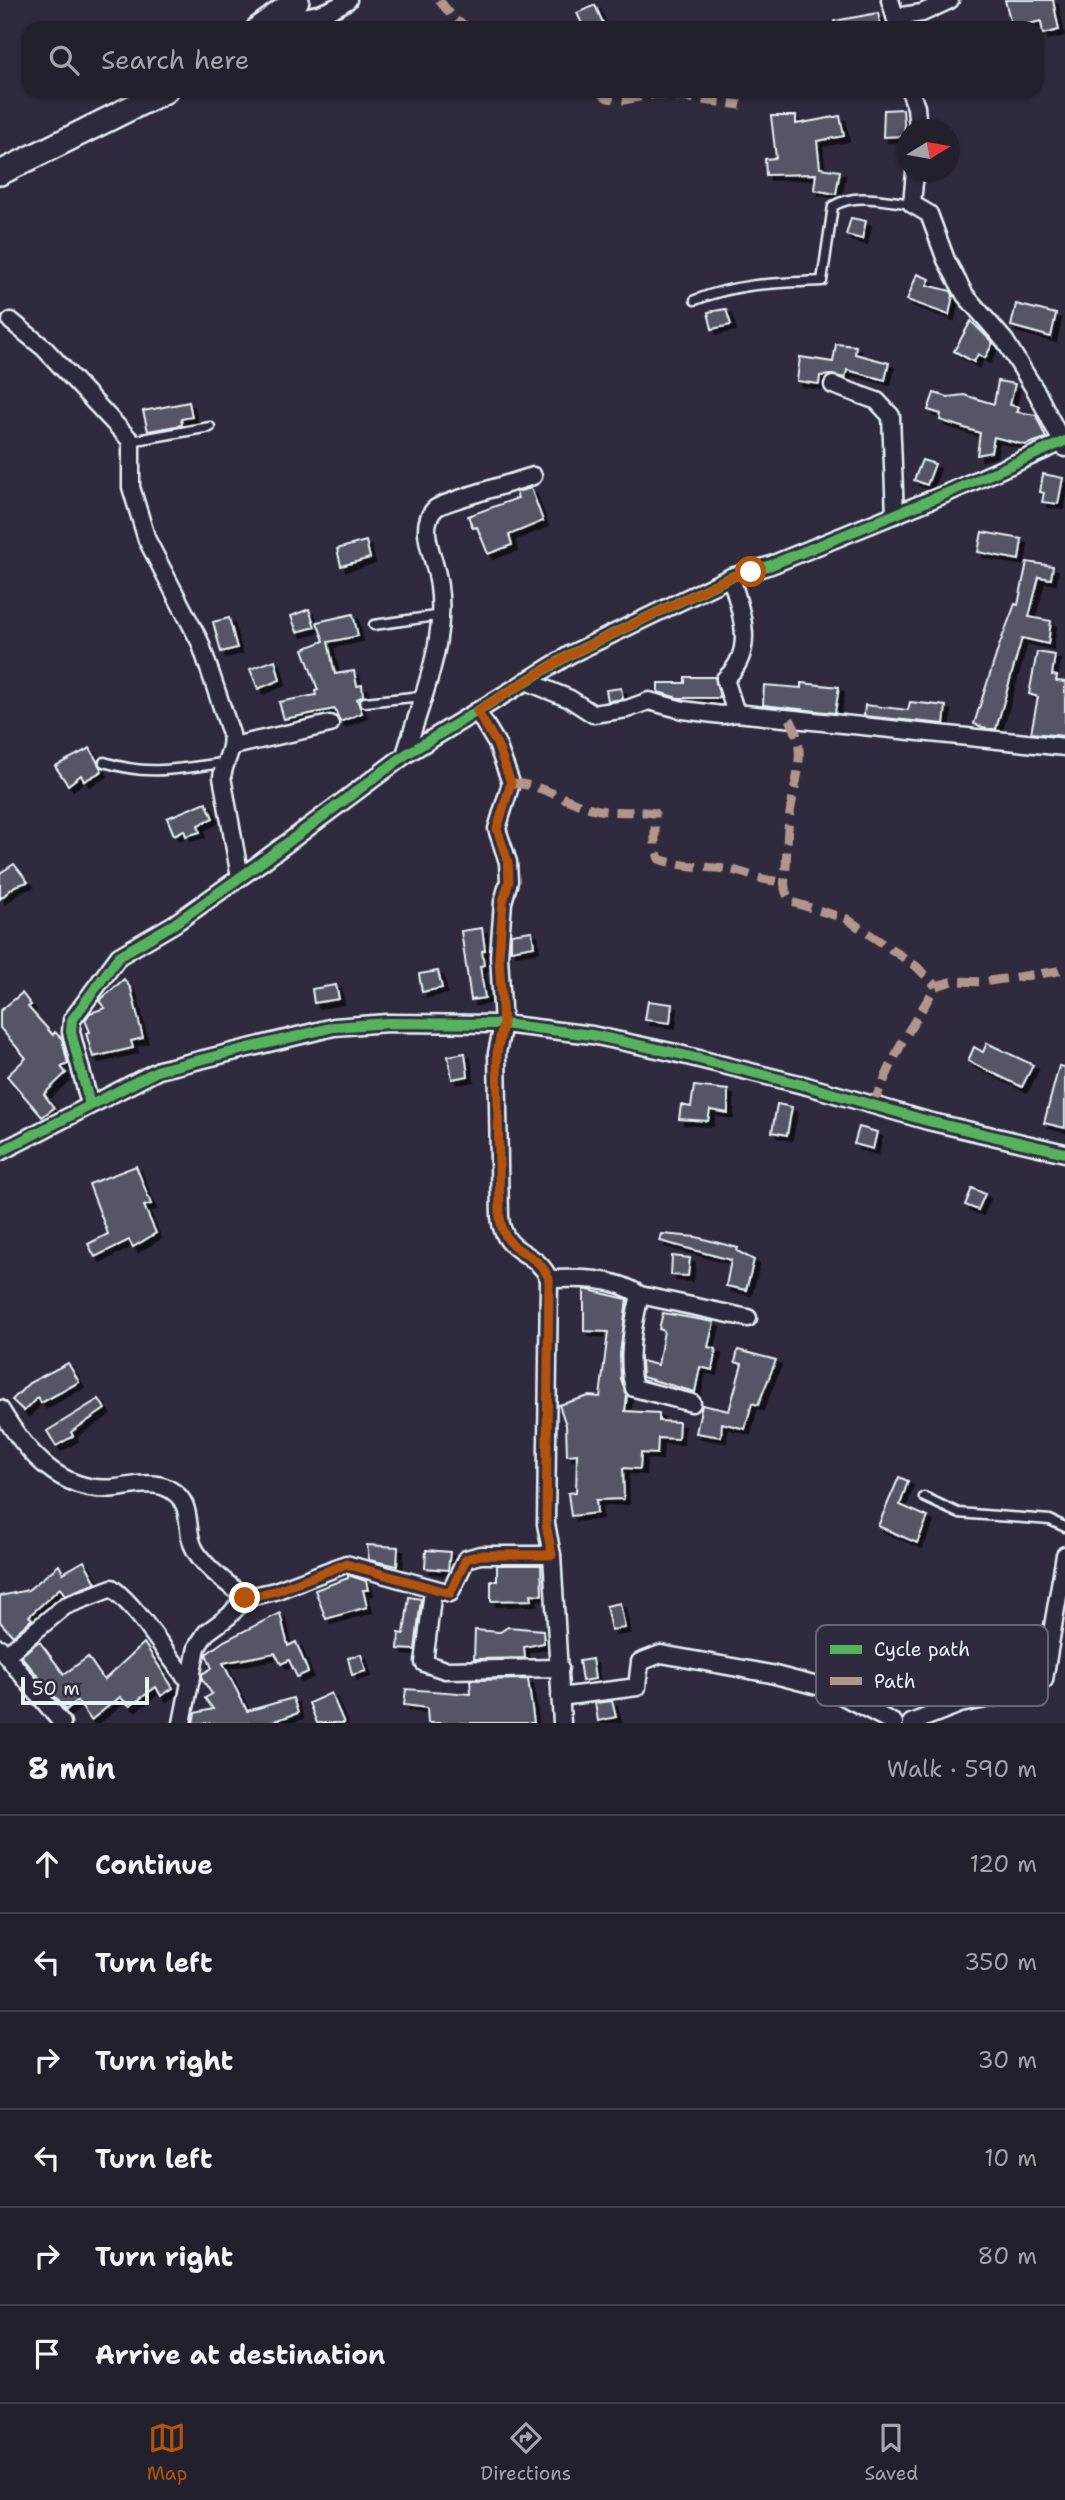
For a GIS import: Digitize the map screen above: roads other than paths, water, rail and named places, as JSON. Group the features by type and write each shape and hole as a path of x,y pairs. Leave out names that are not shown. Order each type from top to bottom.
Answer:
{"street":[{"path":"269,21 297,0"},
{"path":"278,15 294,18 313,16 336,8 348,0"},
{"path":"890,0 897,21"},
{"path":"900,21 950,0"},
{"path":"0,173 151,98"},
{"path":"913,98 917,119"},
{"path":"90,1105 71,1032 74,1013 104,980 119,956 174,924 404,755 571,654 731,577 771,565 1064,444 1005,341 965,295 946,260 929,214 912,204 914,182"},
{"path":"10,321 44,348 131,441 131,487 147,540 212,670 233,746 224,763 222,777 238,851 240,877"},
{"path":"833,385 877,401 891,416 895,514"},
{"path":"404,755 440,638 440,581 427,539 427,522 437,507 533,477"},
{"path":"731,577 745,625 744,653 737,669 725,679 736,713"},
{"path":"526,681 570,699 593,714 627,709 649,701 683,710 722,715 736,713 1065,747"},
{"path":"477,711 497,744 511,783 497,829 508,862 509,881 503,902 499,956 503,1024 497,1053 502,1233 510,1245 539,1261 549,1279 546,1524 552,1555 562,1723"},
{"path":"233,746 330,724"},
{"path":"0,1152 159,1070 334,1027 388,1023 503,1024 592,1035 671,1052 807,1086 928,1121 1065,1153"},
{"path":"549,1279 585,1278 630,1288 640,1295 748,1318"},
{"path":"640,1295 635,1317 630,1375 634,1388 692,1403"},
{"path":"0,1409 20,1441 69,1482 90,1489 157,1485 171,1489 186,1505 193,1548 201,1559 245,1598"},
{"path":"182,1723 197,1647 206,1633 229,1616 245,1598 275,1591 346,1564 450,1593 466,1559 480,1555 552,1555"},
{"path":"1048,1656 1065,1555"},
{"path":"62,1723 3,1651 65,1606 112,1588 127,1599 157,1643 185,1676 192,1677"},
{"path":"433,1590 424,1663 432,1668 560,1668"},
{"path":"560,1697 637,1687 640,1662 662,1654 771,1674 816,1686"},
{"path":"862,1706 894,1723"},
{"path":"911,1723 955,1706"}],"lane":[{"path":"695,300 723,289 757,282 822,281 833,206 844,199 874,199 912,204"},
{"path":"131,441 210,426"},
{"path":"374,625 442,615"},
{"path":"365,702 422,696"},
{"path":"104,762 131,771 157,772 224,763"},
{"path":"924,1497 958,1513 1050,1520 1065,1527"}]}
